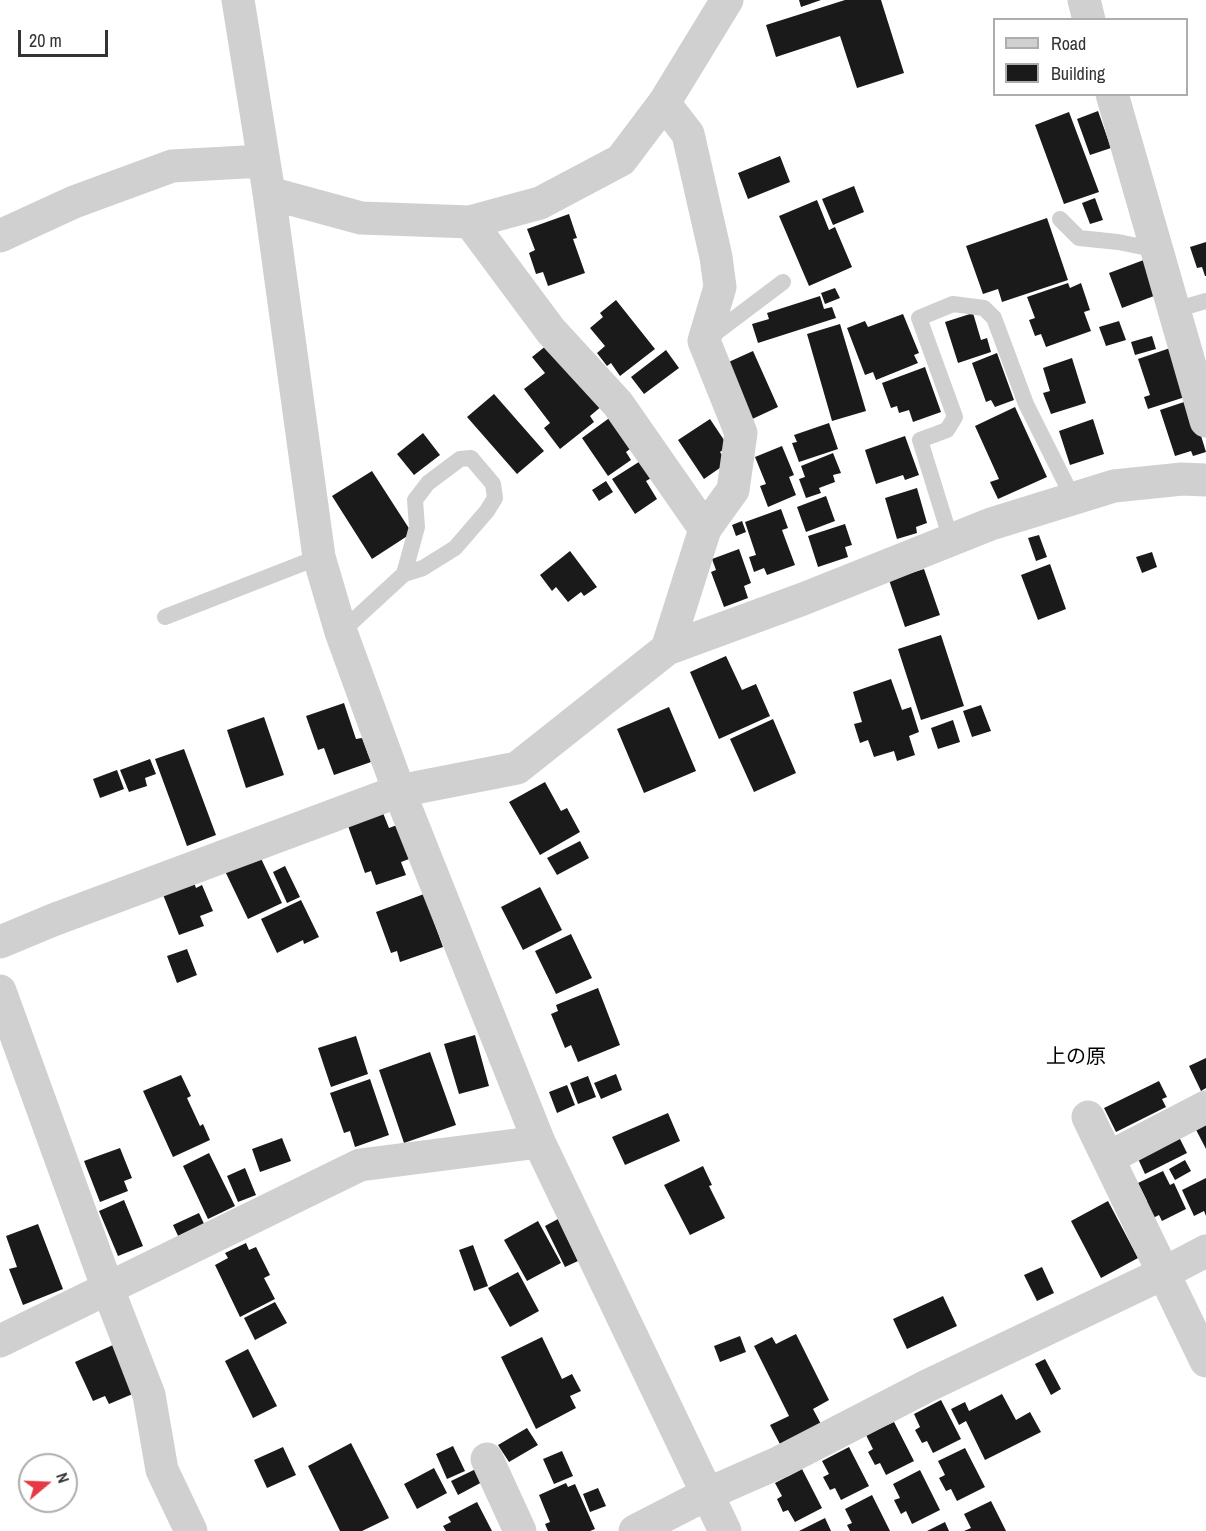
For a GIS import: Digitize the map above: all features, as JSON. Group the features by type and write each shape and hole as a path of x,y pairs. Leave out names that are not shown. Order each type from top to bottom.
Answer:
{"street":[{"path":"238,0 269,193 319,558 341,632 399,791 538,1142 725,1531"},
{"path":"269,193 361,218 470,222 540,203 621,160 664,103 727,0"},
{"path":"1084,0 1088,18"},
{"path":"1113,96 1206,421"},
{"path":"664,103 688,134 716,257 720,287 704,341 741,433 732,490 705,529 667,649"},
{"path":"0,236 74,202 172,166 263,161"},
{"path":"470,222 551,331 618,404 705,529"},
{"path":"0,942 53,920 399,791 517,768 667,649 991,524 1114,486 1182,479 1206,480"},
{"path":"0,991 149,1395 162,1470 191,1531"},
{"path":"1108,1158 1206,1107"},
{"path":"1088,1117 1206,1361"},
{"path":"0,1341 360,1165 538,1142"},
{"path":"635,1531 707,1494 780,1462 927,1386 1206,1251"},
{"path":"487,1459 520,1531"}],"lane":[{"path":"1060,219 1079,238 1118,242 1158,250"},
{"path":"704,341 783,282"},
{"path":"1175,310 1206,301"},
{"path":"951,540 920,440 947,430 955,417 919,318 953,304 984,309 994,318 1026,404 1074,498"},
{"path":"341,632 404,574 423,568 455,548 487,511 495,498 493,484 471,458 460,459 428,483 415,500 417,527 404,574"},
{"path":"165,617 319,558"}],"building":[{"path":"799,0 821,0 801,7"},
{"path":"845,0 881,0 904,73 857,88 840,36 776,57 766,25"},
{"path":"1098,111 1111,148 1090,155 1077,119"},
{"path":"1069,112 1099,192 1064,204 1035,125"},
{"path":"780,156 790,182 748,199 738,173"},
{"path":"854,186 864,212 833,225 822,199"},
{"path":"1095,198 1103,220 1090,224 1082,203"},
{"path":"817,200 829,230 835,227 852,267 809,286 779,216"},
{"path":"569,214 577,238 573,239 585,273 548,286 543,272 536,274 529,253 535,250 527,229"},
{"path":"1047,218 1068,280 1002,302 998,289 983,294 966,246"},
{"path":"1206,242 1205,276 1202,267 1197,268 1190,247"},
{"path":"1149,258 1162,293 1122,308 1109,273"},
{"path":"1068,283 1070,288 1081,283 1090,310 1084,312 1091,331 1046,347 1041,334 1035,336 1029,320 1035,318 1027,297"},
{"path":"835,288 840,298 825,304 821,293"},
{"path":"820,296 824,309 832,307 836,318 758,343 752,324 769,319 767,313"},
{"path":"616,300 655,349 620,376 611,363 607,366 597,353 605,346 590,328 603,317 600,313"},
{"path":"973,313 981,340 987,338 991,352 958,363 945,322"},
{"path":"903,314 919,353 914,355 918,363 876,380 873,372 865,375 847,328 865,321 868,327"},
{"path":"1119,321 1126,340 1106,346 1099,327"},
{"path":"840,324 866,411 832,421 807,334"},
{"path":"1152,336 1156,349 1135,355 1131,342"},
{"path":"547,345 603,405 590,416 594,422 560,449 544,428 550,423 524,389 545,373 532,357"},
{"path":"1176,346 1185,397 1148,409 1144,397 1150,395 1138,359"},
{"path":"666,350 679,368 644,394 631,377"},
{"path":"753,351 778,407 748,421 722,365"},
{"path":"997,353 1014,400 995,407 991,400 986,402 972,363"},
{"path":"1072,358 1086,403 1051,414 1043,393 1050,391 1043,368"},
{"path":"925,367 941,412 913,422 909,410 899,413 897,406 891,408 882,383"},
{"path":"494,394 544,451 517,474 467,417"},
{"path":"1190,400 1206,452 1193,456 1191,451 1175,456 1160,410"},
{"path":"1015,407 1047,477 998,499 990,482 999,479 975,426"},
{"path":"612,416 634,446 626,452 631,460 608,476 582,438"},
{"path":"710,419 728,446 720,452 727,463 704,479 678,440"},
{"path":"1093,419 1104,454 1070,465 1059,431"},
{"path":"829,423 838,449 799,462 792,443 797,442 794,435"},
{"path":"423,433 440,455 414,475 397,454"},
{"path":"905,436 919,475 905,480 903,475 876,484 865,450"},
{"path":"782,446 794,475 789,477 796,495 768,507 760,486 766,484 755,457"},
{"path":"833,453 841,473 833,475 835,482 819,488 821,493 806,498 799,479 805,477 801,466"},
{"path":"642,460 653,477 646,481 657,499 635,514 612,479"},
{"path":"372,471 412,533 372,559 332,496"},
{"path":"606,481 613,492 599,501 592,490"},
{"path":"917,488 927,523 916,527 917,533 897,539 885,498"},
{"path":"826,496 835,521 806,532 797,507"},
{"path":"781,509 788,528 782,530 795,565 767,575 764,568 754,572 749,557 756,555 745,522"},
{"path":"742,521 746,532 736,536 732,525"},
{"path":"845,524 852,545 845,547 848,557 818,567 808,536"},
{"path":"1039,535 1047,557 1036,561 1028,538"},
{"path":"739,549 751,583 744,586 748,598 724,607 711,572 716,570 712,559"},
{"path":"570,551 597,587 584,596 581,592 568,602 556,587 552,591 540,575"},
{"path":"1152,552 1157,567 1142,573 1136,557"},
{"path":"1050,564 1066,609 1038,620 1021,575"},
{"path":"924,569 940,615 905,627 889,580"},
{"path":"941,635 964,706 921,720 898,649"},
{"path":"726,656 742,690 756,684 770,716 719,739 690,672"},
{"path":"891,679 902,710 911,707 919,732 909,736 915,755 897,761 894,751 874,757 868,740 860,743 854,724 862,722 853,692"},
{"path":"344,703 356,739 362,738 371,762 334,775 324,748 318,750 306,716"},
{"path":"981,705 991,731 972,737 963,711"},
{"path":"669,707 696,771 644,793 617,729"},
{"path":"264,717 284,775 246,788 227,730"},
{"path":"773,719 796,773 754,792 730,739"},
{"path":"953,720 960,742 938,749 931,728"},
{"path":"184,749 216,835 187,846 155,759"},
{"path":"150,759 156,774 145,778 147,786 129,792 120,770"},
{"path":"117,770 124,789 100,798 93,779"},
{"path":"545,782 561,811 567,808 580,832 540,855 509,802"},
{"path":"383,813 389,828 397,825 409,859 401,862 406,875 376,885 371,871 365,873 348,826"},
{"path":"580,841 589,858 557,875 547,858"},
{"path":"258,852 282,903 248,919 224,869"},
{"path":"285,866 300,897 287,903 273,872"},
{"path":"191,875 196,888 202,885 213,911 200,916 204,926 179,935 160,887"},
{"path":"540,887 562,930 523,950 501,907"},
{"path":"424,894 443,947 400,962 397,951 391,953 376,912"},
{"path":"301,900 319,937 304,944 303,940 277,953 261,919"},
{"path":"571,934 592,978 556,994 535,951"},
{"path":"187,949 197,975 177,983 167,956"},
{"path":"598,988 620,1045 578,1062 571,1045 565,1048 551,1014 558,1011 556,1005"},
{"path":"475,1035 489,1086 459,1094 444,1044"},
{"path":"356,1036 368,1074 331,1087 318,1048"},
{"path":"430,1052 456,1125 404,1143 379,1070"},
{"path":"1206,1058 1206,1088 1201,1091 1189,1066"},
{"path":"616,1074 622,1090 601,1099 594,1083"},
{"path":"181,1075 191,1096 187,1098 200,1126 203,1124 210,1140 173,1157 143,1091"},
{"path":"588,1076 596,1097 578,1104 570,1083"},
{"path":"370,1079 389,1135 355,1147 350,1131 344,1133 330,1093"},
{"path":"1159,1081 1167,1097 1162,1099 1166,1107 1116,1132 1104,1108"},
{"path":"567,1085 575,1105 557,1113 549,1092"},
{"path":"668,1113 680,1141 625,1165 612,1137"},
{"path":"1206,1115 1206,1149 1192,1122"},
{"path":"1175,1129 1187,1153 1145,1174 1134,1150"},
{"path":"282,1138 291,1161 260,1172 252,1149"},
{"path":"120,1148 132,1178 124,1181 128,1191 100,1202 84,1161"},
{"path":"209,1153 235,1206 208,1219 183,1166"},
{"path":"1185,1160 1191,1171 1175,1180 1169,1169"},
{"path":"703,1166 712,1185 709,1186 725,1218 690,1235 664,1185"},
{"path":"245,1168 256,1195 238,1202 227,1176"},
{"path":"1163,1171 1170,1185 1174,1183 1186,1209 1162,1221 1159,1215 1151,1219 1143,1202 1147,1201 1138,1183"},
{"path":"1206,1178 1206,1216 1204,1211 1194,1216 1182,1190"},
{"path":"124,1200 143,1246 118,1256 99,1211"},
{"path":"1108,1201 1138,1258 1101,1278 1071,1221"},
{"path":"199,1213 206,1228 180,1240 173,1225"},
{"path":"558,1219 578,1261 565,1267 545,1226"},
{"path":"538,1221 561,1263 527,1281 504,1240"},
{"path":"38,1224 63,1289 23,1305 9,1269 17,1267 6,1236"},
{"path":"246,1243 249,1250 256,1247 270,1275 264,1278 275,1299 240,1317 215,1265 228,1258 225,1253"},
{"path":"473,1245 488,1286 474,1291 459,1250"},
{"path":"1042,1267 1054,1293 1037,1301 1024,1275"},
{"path":"518,1272 539,1311 510,1327 488,1288"},
{"path":"943,1296 957,1326 907,1349 893,1319"},
{"path":"275,1302 287,1323 255,1340 244,1318"},
{"path":"796,1334 829,1400 813,1409 822,1426 781,1446 770,1425 789,1416 754,1346 772,1337 776,1344"},
{"path":"740,1336 746,1352 720,1362 714,1346"},
{"path":"542,1337 562,1379 572,1374 581,1391 570,1396 576,1408 536,1429 501,1357"},
{"path":"113,1345 135,1393 109,1404 105,1396 93,1401 75,1362"},
{"path":"248,1349 277,1406 253,1418 225,1361"},
{"path":"1045,1359 1061,1389 1051,1395 1035,1364"},
{"path":"1002,1394 1016,1420 1030,1412 1041,1432 985,1460 966,1421 959,1425 951,1409 965,1402 969,1411"},
{"path":"941,1400 961,1439 933,1453 927,1441 922,1443 915,1430 920,1427 914,1414"},
{"path":"894,1422 914,1461 886,1475 880,1463 875,1465 868,1452 873,1449 866,1435"},
{"path":"527,1428 538,1445 509,1462 498,1445"},
{"path":"351,1443 389,1518 362,1531 340,1531 308,1466"},
{"path":"453,1446 465,1471 447,1479 436,1454"},
{"path":"283,1447 296,1475 267,1488 254,1460"},
{"path":"849,1447 869,1486 841,1500 835,1488 830,1490 823,1477 829,1474 822,1461"},
{"path":"965,1448 985,1487 957,1501 951,1489 946,1491 939,1478 945,1475 938,1461"},
{"path":"562,1451 573,1476 554,1484 543,1459"},
{"path":"480,1467 486,1480 458,1495 451,1481"},
{"path":"434,1468 447,1493 417,1509 404,1484"},
{"path":"802,1469 822,1508 795,1522 788,1510 783,1512 777,1499 782,1496 775,1483"},
{"path":"920,1470 940,1510 912,1524 906,1511 901,1514 894,1500 900,1498 893,1484"},
{"path":"566,1483 568,1487 575,1484 595,1529 548,1531 545,1524 550,1522 539,1495"},
{"path":"598,1488 606,1506 590,1512 583,1494"},
{"path":"872,1495 890,1531 850,1531 847,1525 852,1523 845,1509"},
{"path":"991,1501 1006,1531 964,1531 971,1528 964,1514"},
{"path":"477,1502 492,1531 446,1531 443,1526 451,1522 448,1517"},
{"path":"825,1518 831,1531 799,1531"},
{"path":"945,1522 949,1531 927,1531"}],"district":[{"name":"上の原","path":"1076,1058"}]}
